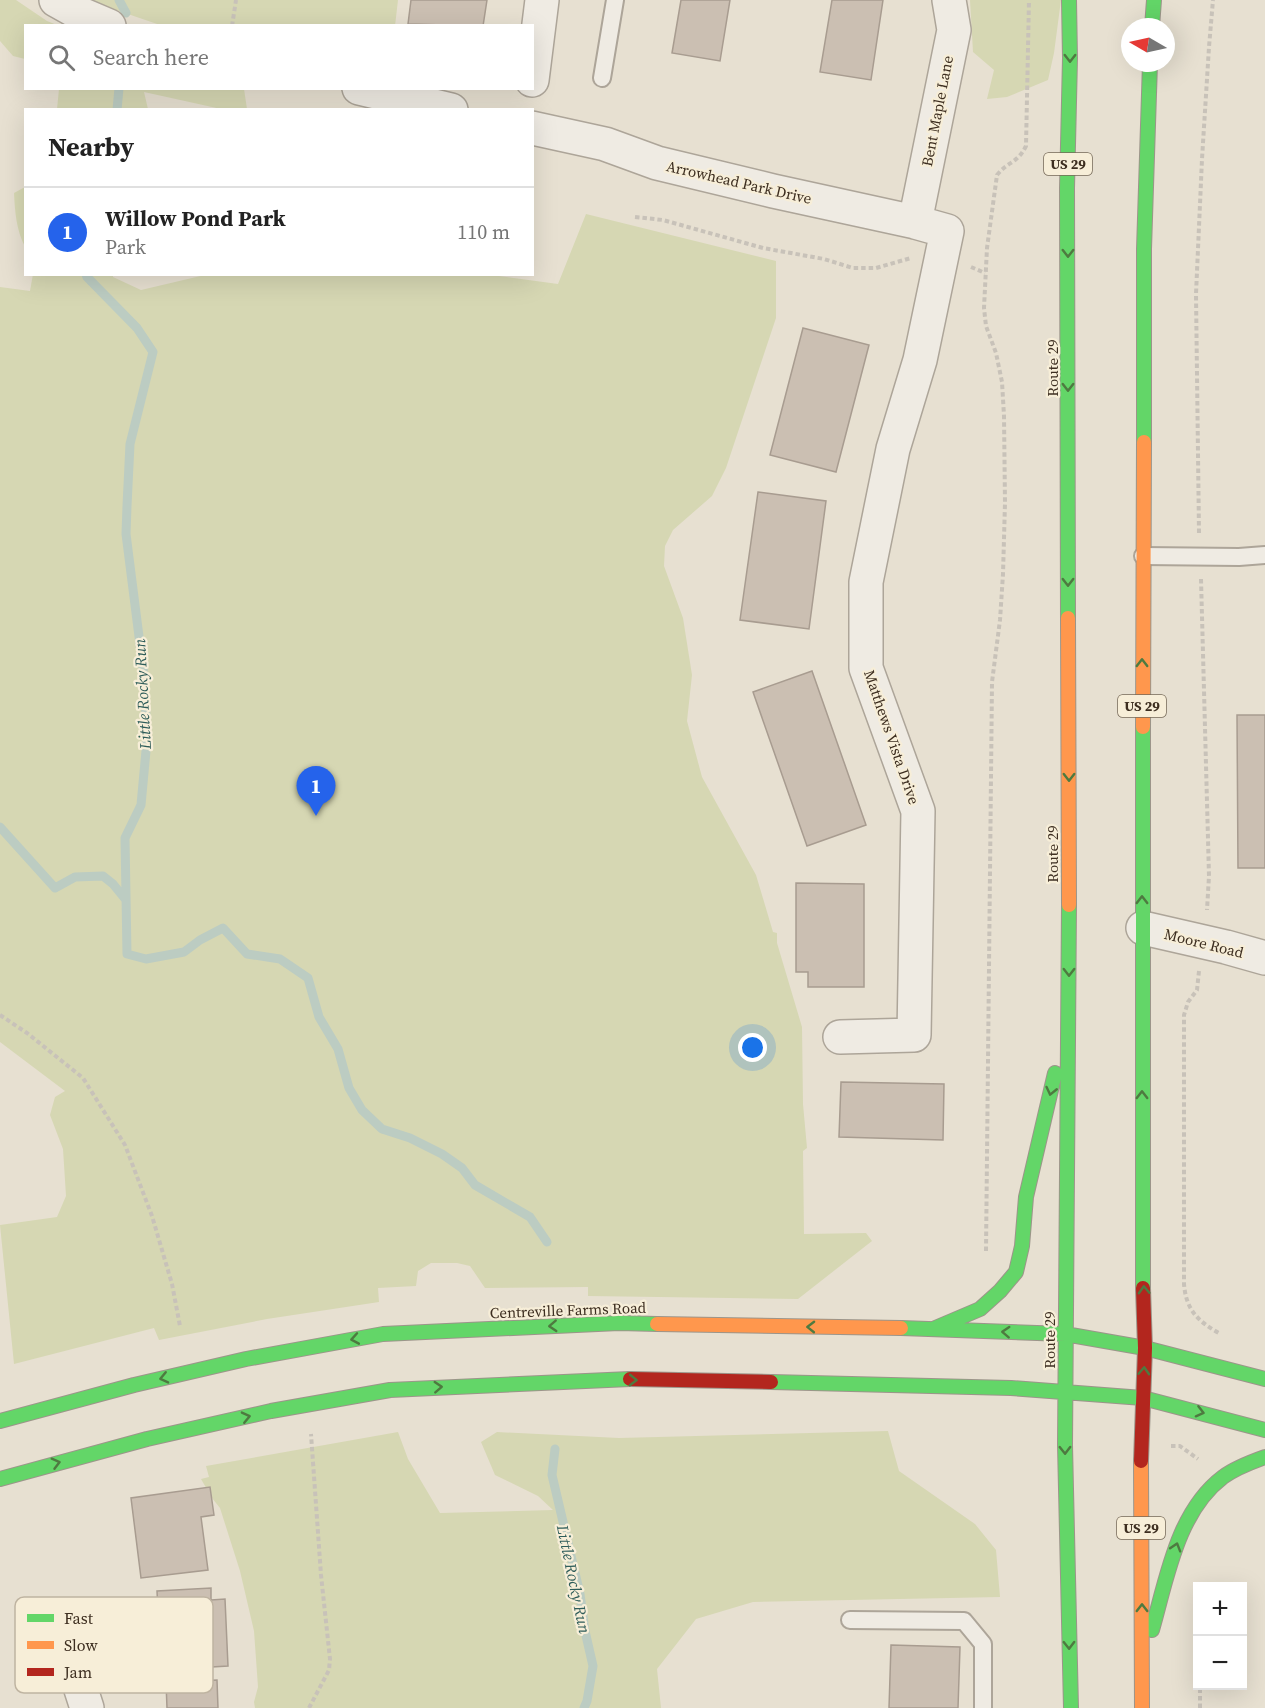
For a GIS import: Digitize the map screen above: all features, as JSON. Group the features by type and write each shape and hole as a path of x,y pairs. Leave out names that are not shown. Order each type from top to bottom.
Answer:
{"main road":[{"name":"Route 29","path":"1069,0 1067,188 1069,1013 1065,1445 1071,1708"},
{"path":"1153,18 1154,0"},
{"name":"US 29","path":"1142,1708 1141,1444 1145,1348 1143,1258 1144,249 1150,72"},
{"path":"933,1329 980,1309 1016,1272 1022,1246 1026,1197 1069,1013"},
{"name":"Centreville Farms Road","path":"0,1421 134,1384 383,1334 619,1323 1065,1334 1145,1348 1265,1379"},
{"path":"0,1479 147,1439 271,1411 390,1390 620,1379 1011,1388 1143,1398 1265,1430"},
{"path":"1142,1663 1179,1537 1201,1498 1224,1476 1265,1457"}],"street":[{"path":"56,0 104,24"},
{"path":"534,64 542,0"},
{"name":"Bent Maple Lane","path":"915,222 954,30 949,0"},
{"path":"367,90 443,108"},
{"path":"529,108 531,90"},
{"name":"Arrowhead Park Drive","path":"534,128 605,144 657,163 773,192 915,222 943,246"},
{"name":"Matthews Vista Drive","path":"840,1037 914,1035 918,811 866,668 866,582 893,449 920,360 943,246"},
{"name":"Moore Road","path":"1143,928 1265,958"},
{"path":"82,1693 87,1708"}],"lane":[{"path":"602,78 615,0"},
{"path":"1143,556 1265,555"},
{"path":"850,1620 964,1621 983,1644 983,1708"}],"path":[{"path":"232,24 236,0"},
{"path":"986,1260 992,682 1000,620 1005,503 1002,382 996,353 986,326 985,273 997,175 1003,167 1013,163 1022,155 1026,146 1029,0"},
{"path":"1213,0 1196,294 1209,900 1197,990 1188,1002 1184,1015 1184,1284 1185,1295 1194,1313 1204,1325 1220,1333"},
{"path":"635,217 663,220 764,248 824,259 854,268 876,268 943,246 963,263 985,273"},
{"path":"0,1015 27,1033 83,1078 125,1145 152,1216 172,1284 180,1326"},
{"path":"309,1708 329,1670 330,1659 321,1575 311,1433"},
{"path":"1180,1446 1199,1459"},
{"path":"1200,1690 1200,1708"}],"green space":[{"path":"0,0 16,0 54,24 24,24 24,59 13,56 0,41"},
{"path":"87,0 398,0 395,24 157,24"},
{"path":"970,0 1061,0 1048,80 1007,97 987,99 994,70 973,52"},
{"path":"59,90 244,90 247,108 216,108 144,92 148,108 57,108"},
{"path":"24,188 24,245 18,227 14,193"},
{"path":"586,214 776,261 776,318 726,468 712,496 673,530 665,546 664,566 683,618 692,675 687,721 702,777 756,875 773,932 777,933 777,943 802,1027 803,1104 807,1148 803,1151 804,1234 866,1233 872,1241 798,1299 588,1296 588,1287 485,1288 470,1266 457,1263 431,1263 418,1271 416,1286 378,1288 379,1302 267,1319 159,1340 154,1328 14,1364 0,1225 57,1217 66,1196 63,1149 50,1115 55,1097 65,1091 0,1042 0,287 30,291 33,276 113,276 141,290 200,276 499,276 558,284"},
{"path":"888,1431 899,1471 975,1524 996,1550 1000,1597 753,1602 696,1619 657,1669 661,1708 255,1708 254,1702 258,1687 254,1631 240,1571 220,1508 201,1479 209,1477 206,1466 398,1432 408,1459 440,1513 553,1510 538,1496 495,1475 481,1442 497,1432 619,1438"}],"building":[{"path":"411,0 487,0 483,24 408,24"},
{"path":"681,0 730,0 720,61 672,53"},
{"path":"832,0 883,0 871,80 820,72"},
{"path":"803,328 869,345 836,472 770,455"},
{"path":"758,492 826,501 809,629 740,620"},
{"path":"812,671 866,825 807,846 753,692"},
{"path":"1237,715 1265,715 1265,868 1238,868"},
{"path":"796,883 864,884 864,987 808,987 808,972 796,972"},
{"path":"841,1082 944,1084 943,1140 839,1137"},
{"path":"210,1487 214,1515 201,1517 208,1570 141,1578 131,1498"},
{"path":"211,1588 211,1597 157,1597 157,1591"},
{"path":"225,1599 228,1666 213,1667 213,1600"},
{"path":"891,1645 960,1647 958,1708 889,1708"},
{"path":"213,1680 217,1680 218,1708 167,1708 166,1693 213,1693"}],"waterway":[{"name":"Little Rocky Run","path":"119,0 126,13"},
{"name":"Little Rocky Run","path":"117,108 119,90"},
{"name":"Little Rocky Run","path":"87,276 137,328 153,352 130,444 127,506 126,534 144,676 147,740 141,805 125,838 127,954 146,959 184,952 200,940 223,928 247,954 280,959 308,978 319,1017 338,1049 349,1088 362,1110 382,1129 410,1138 442,1154 462,1168 475,1185 530,1217 547,1242"},
{"path":"0,827 55,888 75,877 103,876 126,900"},
{"name":"Little Rocky Run","path":"555,1449 552,1475 580,1594 593,1666 584,1708"}],"traffic: fast":[{"path":"1068,618 1069,0"},
{"path":"1153,18 1154,0"},
{"path":"1144,442 1144,249 1150,72"},
{"path":"1143,727 1143,1288"},
{"path":"1069,905 1065,1445 1071,1708"},
{"path":"933,1329 980,1309 1016,1272 1022,1246 1026,1197 1055,1073"},
{"path":"0,1421 134,1385 246,1359 383,1334 619,1323 657,1324"},
{"path":"901,1328 1065,1334 1145,1348 1265,1379"},
{"path":"0,1479 147,1439 271,1411 390,1390 630,1379"},
{"path":"771,1382 1011,1388 1143,1398 1265,1430"},
{"path":"1152,1630 1176,1547 1195,1508 1207,1491 1223,1477 1265,1457"}],"traffic: slow":[{"path":"1143,727 1144,442"},
{"path":"1068,618 1069,905"},
{"path":"657,1324 901,1328"},
{"path":"1141,1461 1142,1708"}],"traffic: jam":[{"path":"1141,1461 1145,1348 1143,1288"},
{"path":"630,1379 771,1382"}],"place":[{"name":"Willow Pond Park","path":"316,816"}]}
